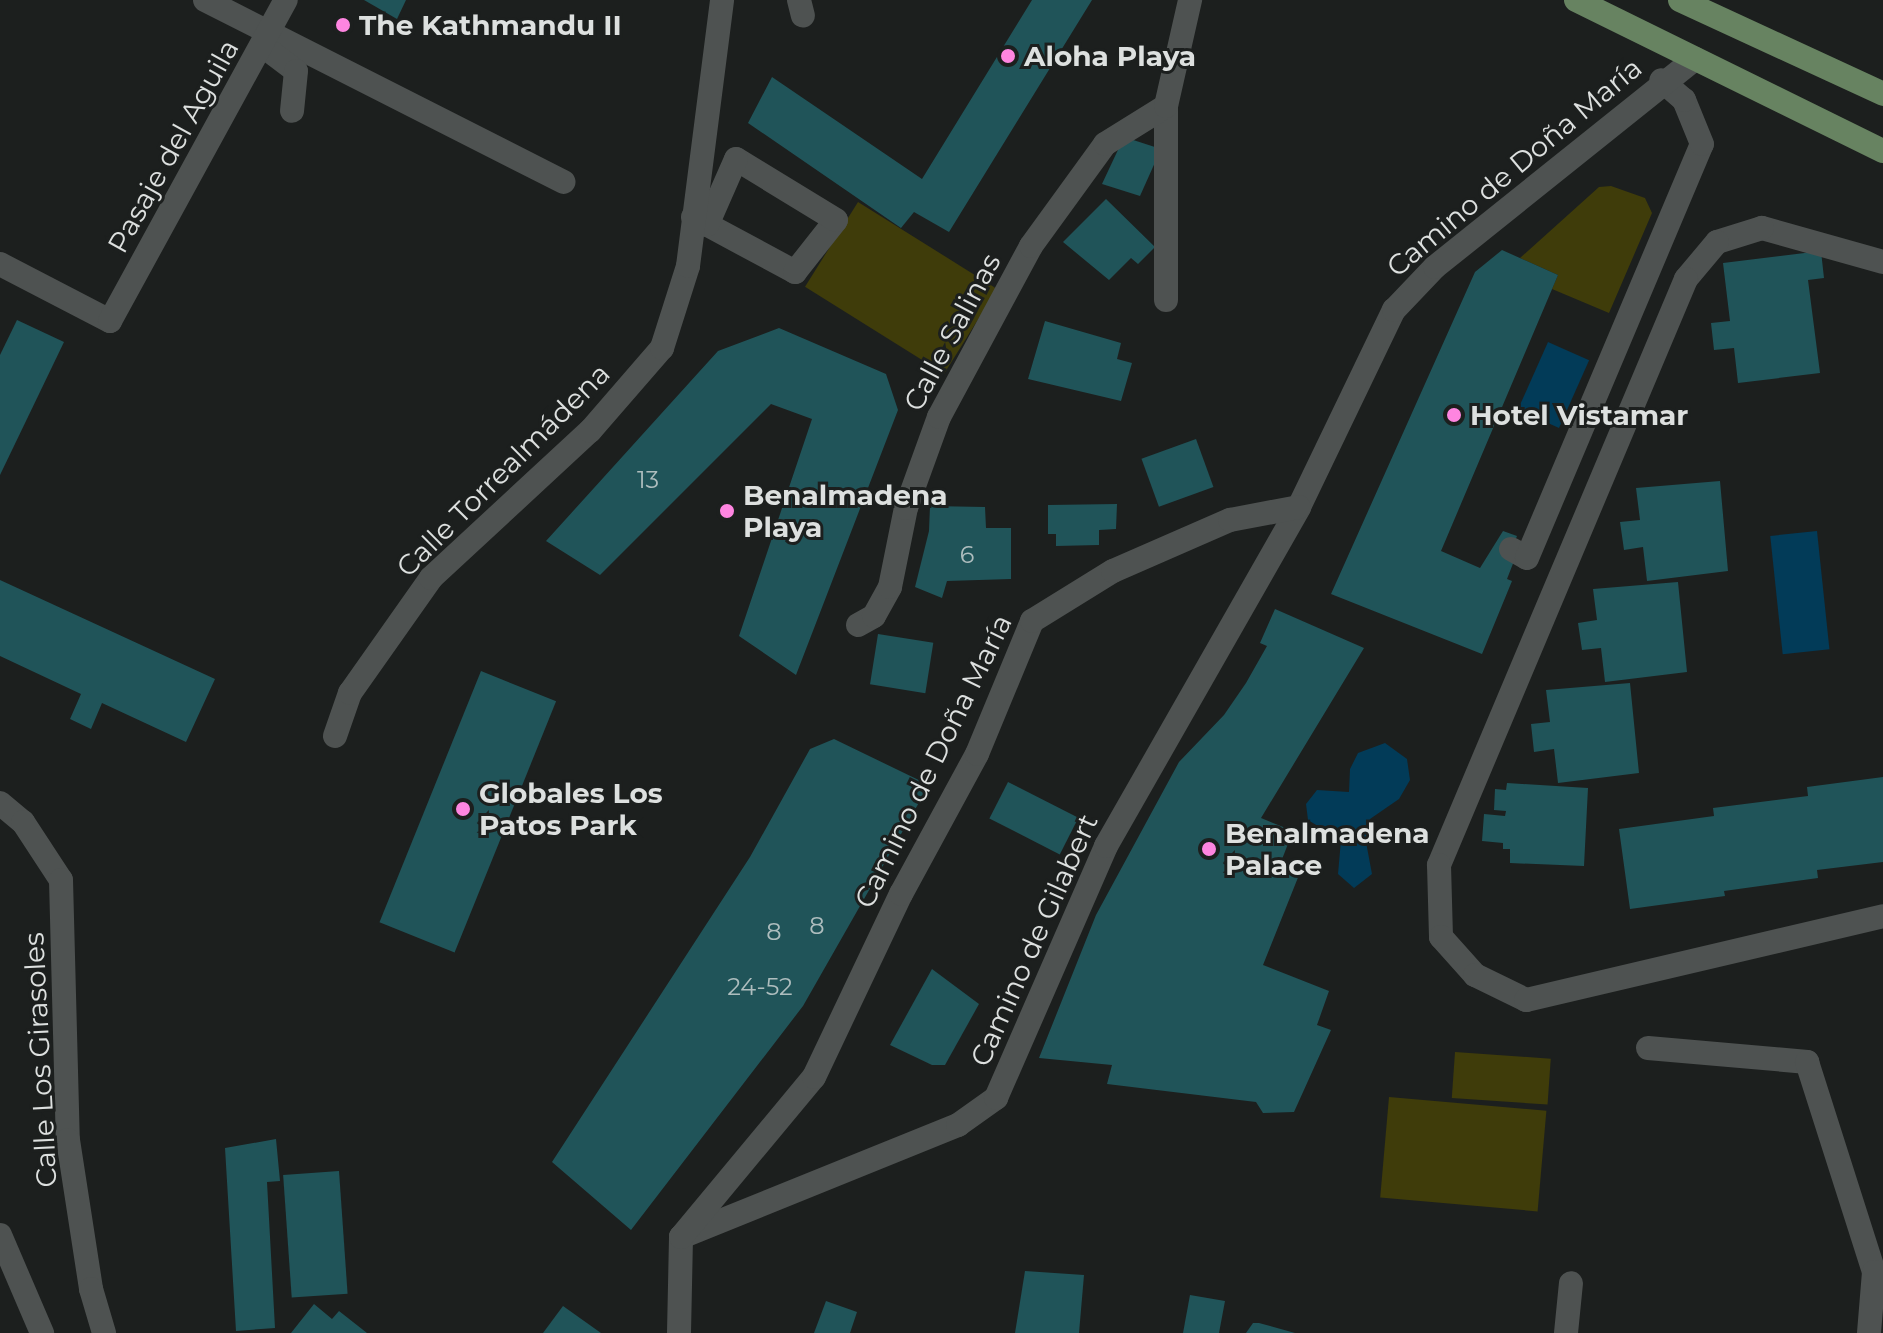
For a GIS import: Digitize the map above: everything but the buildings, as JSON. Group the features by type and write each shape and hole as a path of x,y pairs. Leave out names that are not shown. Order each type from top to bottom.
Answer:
{"main road":[{"path":"1576,0 1883,151"},
{"path":"1680,0 1883,94"}],"street":[{"path":"205,0 267,39 564,182"},
{"name":"Pasaje del Aguila","path":"0,264 110,321 286,0"},
{"name":"Calle Torrealmádena","path":"335,736 350,693 431,578 590,431 662,348 700,221 722,0"},
{"path":"1166,300 1166,106 1190,0"},
{"path":"267,39 296,71 292,111"},
{"name":"Camino de Doña María","path":"681,1237 814,1077 901,894 977,754 1032,621 1113,571 1230,520 1299,507 1394,310 1435,267 1661,80 1695,59"},
{"path":"1511,549 1527,558 1702,144 1684,100 1661,80"},
{"name":"Calle Salinas","path":"858,625 874,616 890,587 906,508 939,417 1031,246 1105,144 1166,106"},
{"path":"736,159 836,220 795,272 700,221 736,159"},
{"path":"1883,262 1762,228 1717,242 1686,279 1439,865 1441,937 1475,975 1526,1000 1883,916"},
{"name":"Camino de Gilabert","path":"681,1237 958,1125 996,1098 1106,846 1299,507"},
{"name":"Calle Los Girasoles","path":"0,803 23,822 61,880 68,1140 91,1289 104,1333"},
{"path":"1648,1048 1807,1062 1874,1272 1869,1333"},
{"path":"0,1235 42,1333"},
{"path":"679,1333 681,1237"},
{"path":"1566,1333 1571,1283"}],"shaded area":[{"path":"1611,186 1645,198 1652,213 1609,313 1552,289 1558,275 1520,258 1599,187"},
{"path":"858,202 997,289 944,374 805,287"},
{"path":"1455,1052 1551,1059 1548,1105 1452,1098"},
{"path":"1389,1097 1546,1111 1538,1211 1380,1198"}],"water":[{"path":"1548,342 1589,360 1559,428 1518,410"},
{"path":"1817,531 1829,649 1783,654 1770,536"},
{"path":"1385,743 1407,759 1410,780 1399,799 1370,819 1366,842 1372,874 1354,888 1338,874 1341,840 1308,820 1306,804 1317,790 1349,792 1350,769 1358,753"}],"place":[{"name":"The Kathmandu II","path":"343,25"},
{"name":"Aloha Playa","path":"1008,56"},
{"name":"Hotel Vistamar","path":"1454,415"},
{"name":"Benalmadena Playa","path":"727,511"},
{"name":"Globales Los Patos Park","path":"463,809"},
{"name":"Benalmadena Palace","path":"1209,849"}]}
